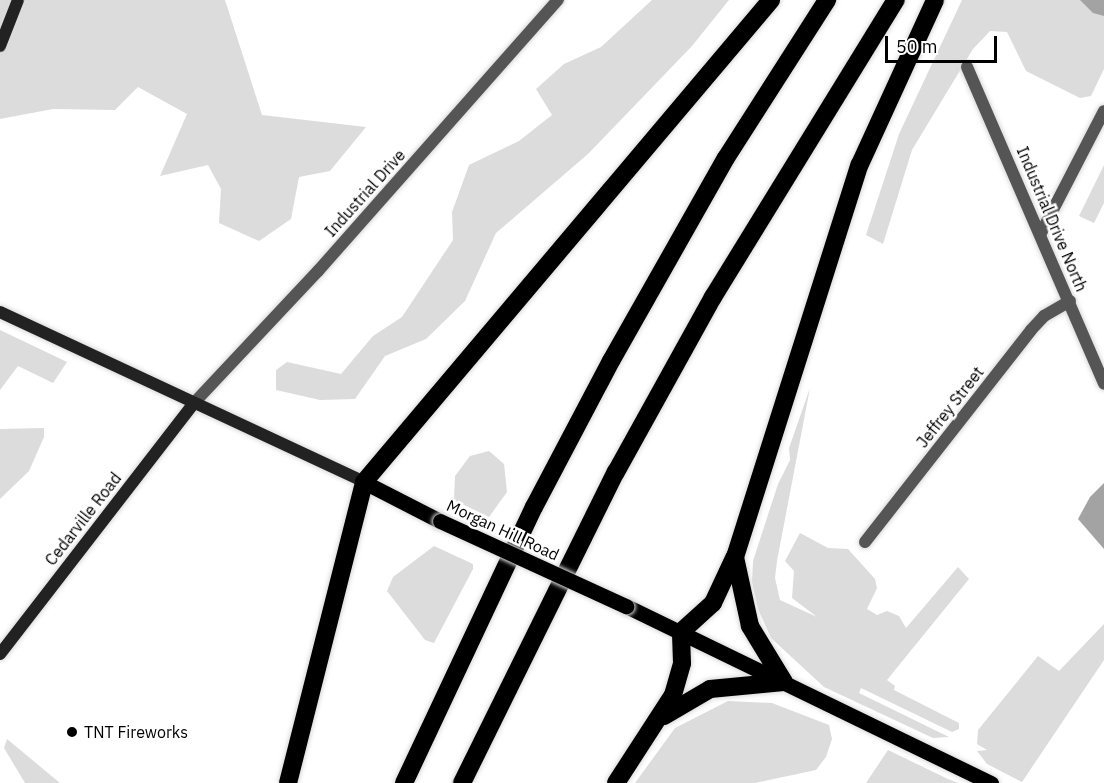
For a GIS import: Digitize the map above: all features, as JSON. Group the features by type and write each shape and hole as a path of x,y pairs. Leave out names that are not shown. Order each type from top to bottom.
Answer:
{"highway":[{"path":"288,783 364,482 771,0"},
{"path":"404,783 529,518 611,360 726,158 827,0"},
{"path":"462,783 616,472 685,348 896,0"},
{"path":"616,783 652,728 680,679 681,632 713,603 735,557 860,164 935,0"},
{"path":"652,728 705,690 784,682 750,626 735,557"}],"main road":[{"path":"0,46 18,0"},
{"name":"Morgan Hill Road","path":"0,312 364,482 440,521 681,632 991,783"},
{"name":"Cedarville Road","path":"0,654 193,404"}],"street":[{"name":"Industrial Drive","path":"193,404 318,271 558,0"},
{"name":"Industrial Drive North","path":"967,67 1041,233 1104,384"},
{"path":"1041,233 1104,111"},
{"name":"Jeffrey Street","path":"865,542 1031,330 1044,316 1070,301"}],"shaded area":[{"path":"0,0 225,0 262,115 366,127 330,171 299,177 291,219 259,241 219,223 221,189 208,165 160,176 187,114 138,87 115,110 53,109 0,119"},
{"path":"652,0 729,0 692,46 588,154 496,233 465,301 426,339 385,356 355,399 320,400 276,390 276,370 287,362 341,374 373,336 402,317 453,240 452,212 469,165 519,141 552,115 536,89 564,64 601,47"},
{"path":"962,0 1104,0 1104,69 1091,96 1080,98 1026,71 1007,32 990,31 973,49 912,150 883,244 866,235 899,134"},
{"path":"1080,0 1104,0 1104,16 1093,13"},
{"path":"1104,165 1104,203 1094,223 1079,216"},
{"path":"0,330 67,362 53,383 18,366 0,390"},
{"path":"810,388 777,561 775,578 780,600 817,617 792,598 794,571 785,561 800,533 828,548 848,549 875,579 877,588 867,609 877,615 887,611 899,616 906,628 958,567 969,579 887,680 895,686 894,690 959,723 959,729 952,732 861,688 859,693 949,737 933,738 824,687 771,638 758,609 752,582 753,561 778,484 790,460 789,448"},
{"path":"44,428 44,437 29,471 0,499 0,429"},
{"path":"489,451 504,464 507,492 489,517 454,500 455,476 470,456"},
{"path":"1104,483 1104,549 1078,519 1090,497"},
{"path":"434,546 473,564 473,569 434,643 425,640 387,591 393,577"},
{"path":"1104,624 1104,660 1022,782 987,764 977,751 987,750 977,744 978,730 1038,656 1059,671"},
{"path":"728,701 772,703 829,725 832,739 826,757 816,770 755,783 635,783 675,728"},
{"path":"7,739 60,783 25,783 4,748"},
{"path":"888,750 948,779 958,783 866,783"}],"place":[{"name":"TNT Fireworks","path":"72,732"}]}
